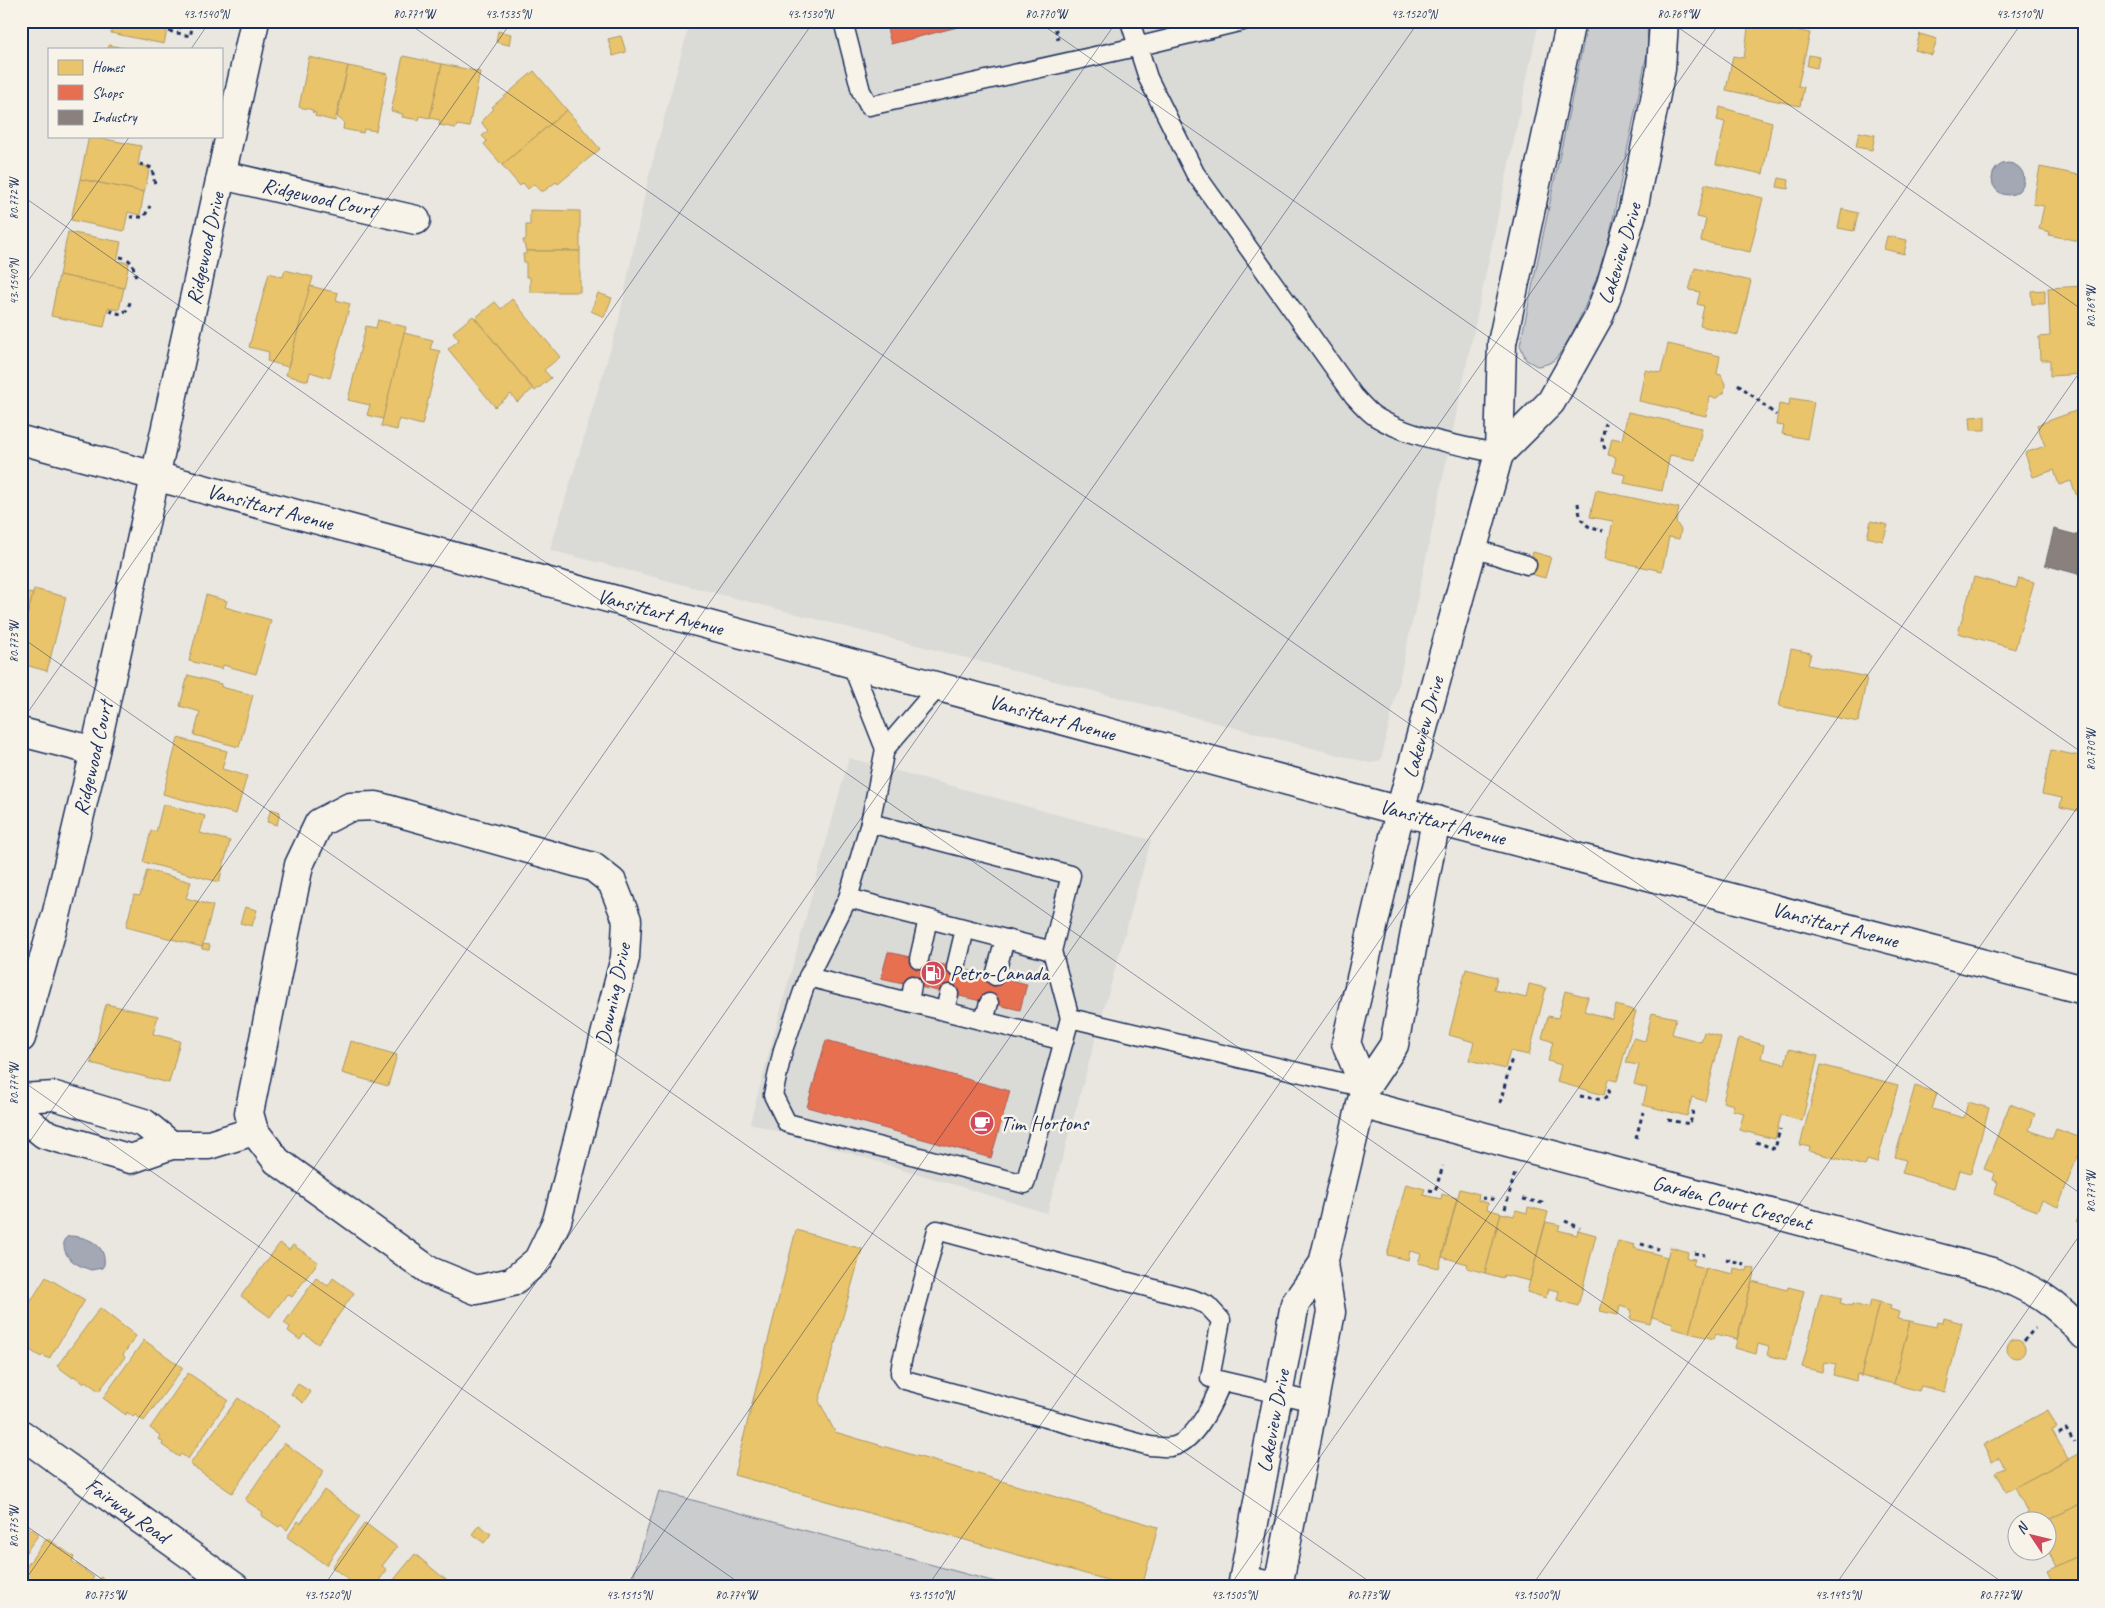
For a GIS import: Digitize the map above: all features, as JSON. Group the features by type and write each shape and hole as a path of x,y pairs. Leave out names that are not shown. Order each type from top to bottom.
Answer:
{"street":[{"name":"Ridgewood Drive","path":"157,476 255,21"},
{"name":"Lakeview Drive","path":"1363,1096 1346,1043 1400,811 1499,454 1502,344 1571,21"},
{"name":"Lakeview Drive","path":"1499,454 1551,402 1598,318 1612,284 1636,195 1661,69 1664,21"},
{"name":"Ridgewood Court","path":"222,174 416,220"},
{"name":"Vansittart Avenue","path":"21,440 1400,811 2084,990"},
{"name":"Ridgewood Court","path":"21,1038 57,912 157,476"},
{"path":"21,732 95,751"},
{"name":"Downing Drive","path":"376,806 593,867 612,882 627,920 625,958 557,1221 538,1260 512,1282 476,1290 430,1271 277,1161 254,1131 249,1113 297,874 299,865 319,823 350,807 376,806"},
{"name":"Lakeview Drive","path":"1243,1581 1294,1304 1323,1264 1363,1096 1394,1046 1436,820"},
{"path":"21,1098 55,1096 144,1123 171,1145"},
{"name":"Garden Court Crescent","path":"1363,1096 1523,1148 1992,1272 2031,1288 2067,1315 2084,1335"},
{"path":"21,1115 44,1134 131,1159 171,1145 209,1145 254,1131"},
{"name":"Lakeview Drive","path":"1283,1586 1331,1312 1323,1264"},
{"name":"Fairway Road","path":"21,1434 235,1587"}],"lane":[{"path":"843,21 861,90 869,106 1136,47 1243,21"},
{"path":"1130,21 1136,47 1174,135 1195,173 1354,396 1374,416 1390,425 1452,444 1499,454"},
{"path":"1473,548 1527,565"},
{"path":"852,663 885,749"},
{"path":"870,823 1071,875 1052,951 1070,1018 1025,1184 787,1123 773,1095 783,1050 808,976 848,898 870,823 885,749 939,686"},
{"path":"848,898 1052,951"},
{"path":"919,959 928,919"},
{"path":"956,967 965,929"},
{"path":"995,976 1005,939"},
{"path":"808,976 910,994 986,1011 1064,1041"},
{"path":"1070,1018 1363,1096"},
{"path":"1222,1381 1209,1413 1182,1441 1171,1447 1150,1446 905,1380 900,1373 902,1360 937,1230 1207,1305 1220,1320 1210,1378 1314,1402"},
{"path":"1243,1581 1283,1586"}],"path":[{"path":"169,31 190,36 193,25"},
{"path":"140,164 152,168 155,185"},
{"path":"130,217 144,217 150,206"},
{"path":"120,257 127,258 133,263 136,277"},
{"path":"109,312 121,314 127,310 131,300"},
{"path":"1738,384 1776,416"},
{"path":"1605,423 1602,441 1605,449"},
{"path":"1578,503 1580,519 1587,528 1603,531"},
{"path":"1500,1103 1512,1058"},
{"path":"1580,1096 1602,1100 1607,1097 1610,1086"},
{"path":"1668,1120 1690,1124 1694,1107"},
{"path":"1636,1138 1643,1112"},
{"path":"1756,1142 1775,1149 1780,1129"},
{"path":"1505,1209 1523,1148"},
{"path":"1429,1190 1435,1192 1442,1166"},
{"path":"1482,1198 1497,1200"},
{"path":"1523,1199 1542,1203 1544,1207"},
{"path":"1564,1221 1580,1228"},
{"path":"1641,1244 1658,1249"},
{"path":"1694,1253 1705,1255"},
{"path":"1726,1259 1744,1264"},
{"path":"2059,1434 2066,1429 2074,1443"}],"shaded area":[{"path":"690,21 1539,21 1418,596 1381,760 1370,763 550,550 618,324 648,179"},
{"path":"1588,21 1647,21 1648,49 1606,253 1584,309 1570,338 1553,361 1537,366 1526,360 1520,345"},
{"path":"2008,163 2014,164 2019,168 2023,173 2023,185 2019,190 2014,194 2008,195 2002,194 1997,190 1993,185 1992,179 1993,173 1997,168 2002,164"},
{"path":"849,758 1151,840 1047,1213 750,1123"},
{"path":"68,1236 88,1240 99,1247 104,1258 102,1268 91,1270 71,1260 65,1252 64,1246 64,1240"},
{"path":"659,1491 1014,1587 630,1587"}],"building: Homes":[{"path":"114,21 183,21 181,29 168,26 164,44 111,33"},
{"path":"1749,21 1810,33 1798,86 1804,87 1800,106 1726,90 1733,56 1744,58"},
{"path":"1791,21 1815,21 1814,26"},
{"path":"498,31 511,34 509,45 496,42"},
{"path":"1920,34 1937,39 1932,55 1915,50"},
{"path":"621,36 626,52 613,56 608,39"},
{"path":"109,45 123,48 108,48"},
{"path":"1809,55 1819,57 1817,68 1807,66"},
{"path":"403,56 442,64 430,118 420,116 419,120 402,117 403,114 391,111"},
{"path":"309,57 348,66 335,121 315,116 316,113 312,112 313,110 299,107"},
{"path":"442,64 480,72 469,127 457,125 456,128 439,125 440,120 430,118"},
{"path":"348,66 388,74 376,131 364,129 363,133 343,129 344,122 337,117"},
{"path":"534,71 567,110 502,165 484,144 487,141 482,136 488,131 482,123 483,119 494,109 492,107"},
{"path":"1720,107 1772,122 1763,174 1716,164 1725,122 1717,120"},
{"path":"567,110 600,149 558,184 556,182 544,191 540,191 534,184 528,189 523,183 520,186 502,165"},
{"path":"1859,132 1875,135 1872,150 1856,147"},
{"path":"89,138 99,138 141,146 138,165 150,167 144,192 80,179"},
{"path":"2040,167 2084,176 2084,242 2049,235 2050,232 2039,229 2044,206 2033,204"},
{"path":"1779,178 1789,180 1788,189 1777,187"},
{"path":"80,179 144,192 140,215 128,212 124,231 71,220"},
{"path":"1705,184 1763,198 1750,252 1701,241 1706,219 1697,217"},
{"path":"1842,209 1858,213 1854,231 1838,228"},
{"path":"530,210 580,211 580,251 526,251 523,240 526,240 526,225 530,225"},
{"path":"68,232 121,242 117,261 129,263 124,288 59,275"},
{"path":"1887,236 1907,240 1904,254 1884,249"},
{"path":"526,251 580,251 580,292 530,292 530,277 526,277 526,262 524,262 523,254 526,254"},
{"path":"1695,268 1751,281 1738,335 1700,326 1704,306 1697,304 1700,292 1689,290"},
{"path":"285,270 313,277 288,367 267,361 269,352 249,347 269,273 283,277"},
{"path":"59,275 124,288 119,310 108,308 104,327 51,316"},
{"path":"310,286 338,293 336,300 350,304 330,378 310,372 308,381 286,375"},
{"path":"2084,286 2084,374 2050,376 2050,360 2040,360 2039,337 2050,336 2048,288"},
{"path":"2045,290 2045,304 2032,304 2031,291"},
{"path":"598,293 612,298 604,317 591,311"},
{"path":"512,299 560,357 544,370 551,378 535,391 475,318 495,302 501,309"},
{"path":"473,316 533,389 517,402 511,394 495,407 448,349 459,340 453,332"},
{"path":"378,320 406,327 383,419 367,415 370,405 348,400 366,326 376,328"},
{"path":"404,333 433,340 430,349 440,351 422,425 399,419 397,430 381,426"},
{"path":"1668,344 1720,356 1717,374 1721,375 1725,384 1724,393 1716,398 1710,397 1706,416 1639,401 1645,370 1661,373"},
{"path":"1790,398 1814,402 1807,439 1782,434 1784,426 1776,425 1779,404 1789,406"},
{"path":"2084,408 2084,510 2082,510 2071,481 2059,485 2054,470 2033,477 2025,453 2045,446 2037,425"},
{"path":"1628,412 1702,428 1695,460 1670,455 1662,491 1624,483 1626,475 1613,472 1616,457 1608,455 1612,438 1622,440"},
{"path":"1985,416 1985,430 1971,430 1970,417"},
{"path":"1596,490 1679,508 1676,522 1681,530 1679,539 1669,537 1662,571 1605,559 1613,521 1590,517"},
{"path":"1871,521 1888,525 1883,541 1867,537"},
{"path":"1533,552 1551,557 1545,578 1527,573"},
{"path":"1974,577 2016,588 2019,578 2034,582 2015,649 1958,633"},
{"path":"34,589 66,597 47,671 21,664 21,638"},
{"path":"21,591 33,594 21,638"},
{"path":"206,595 227,601 225,607 271,620 256,674 223,665 222,669 189,661"},
{"path":"1791,649 1811,653 1808,665 1867,677 1858,722 1779,706"},
{"path":"188,675 221,684 221,687 253,695 239,747 194,735 200,712 180,706"},
{"path":"178,738 227,751 222,769 247,776 236,814 163,794"},
{"path":"2051,750 2084,757 2084,812 2060,807 2062,798 2042,794"},
{"path":"163,804 205,816 200,833 230,841 219,882 143,862 151,831 156,832"},
{"path":"271,809 280,812 277,825 267,822"},
{"path":"147,870 191,882 186,898 213,906 202,947 126,927 134,895 140,896"},
{"path":"245,907 257,910 252,926 240,923"},
{"path":"203,944 210,945 209,950 202,949"},
{"path":"1466,969 1497,977 1494,990 1526,998 1529,984 1546,988 1529,1055 1510,1051 1505,1069 1469,1060 1474,1042 1449,1035"},
{"path":"1565,991 1588,997 1584,1011 1612,1019 1616,1005 1636,1011 1617,1081 1608,1079 1604,1095 1557,1082 1561,1065 1548,1061 1553,1042 1542,1038 1548,1016 1558,1018"},
{"path":"106,1004 158,1016 153,1034 180,1041 169,1083 91,1063"},
{"path":"1652,1013 1676,1018 1672,1034 1701,1042 1704,1032 1721,1037 1705,1101 1692,1097 1687,1116 1643,1105 1647,1088 1634,1084 1639,1065 1626,1063 1633,1038 1645,1041"},
{"path":"1739,1038 1764,1045 1761,1058 1785,1064 1789,1049 1818,1056 1802,1121 1781,1115 1775,1139 1739,1130 1744,1113 1732,1110 1734,1105 1723,1102"},
{"path":"351,1041 397,1055 388,1086 342,1073"},
{"path":"1821,1065 1898,1085 1877,1163 1867,1160 1865,1166 1809,1151 1810,1147 1800,1145"},
{"path":"1915,1086 1937,1093 1932,1109 1964,1118 1968,1102 1989,1108 1971,1173 1960,1170 1955,1188 1902,1173 1906,1160 1895,1157"},
{"path":"2010,1104 2035,1114 2029,1130 2052,1139 2056,1129 2084,1139 2058,1207 2042,1200 2037,1211 1994,1194 1998,1182 1992,1180 1994,1173 1984,1169"},
{"path":"1406,1184 1425,1189 1423,1195 1441,1199 1442,1194 1457,1198 1439,1268 1418,1263 1421,1254 1410,1251 1408,1260 1387,1255"},
{"path":"1460,1189 1479,1194 1478,1200 1488,1203 1487,1209 1501,1213 1485,1273 1467,1268 1468,1264 1442,1257"},
{"path":"1528,1207 1548,1212 1530,1281 1504,1275 1503,1278 1485,1273 1501,1213 1514,1216 1516,1210 1527,1213"},
{"path":"2084,1211 2084,1228 2076,1221"},
{"path":"1546,1222 1560,1225 1558,1230 1577,1235 1578,1230 1596,1235 1578,1306 1557,1300 1559,1291 1549,1289 1546,1298 1527,1292"},
{"path":"796,1230 862,1249 819,1401 835,1432 1158,1527 1142,1587 1132,1587 734,1475"},
{"path":"1618,1241 1635,1245 1634,1248 1667,1257 1650,1324 1630,1319 1632,1310 1620,1306 1618,1315 1600,1311"},
{"path":"280,1243 289,1250 293,1245 318,1262 292,1297 287,1294 270,1317 241,1296"},
{"path":"1670,1247 1688,1252 1687,1258 1695,1259 1693,1265 1706,1268 1689,1333 1672,1328 1673,1323 1652,1317"},
{"path":"1748,1267 1755,1269 1737,1339 1716,1334 1714,1339 1689,1333 1706,1268 1733,1274 1734,1268 1747,1271"},
{"path":"46,1277 85,1300 49,1359 43,1355 41,1357 25,1347 26,1345 21,1342 21,1317"},
{"path":"316,1278 328,1286 333,1278 354,1293 318,1344 304,1334 300,1340 288,1331 290,1327 284,1323"},
{"path":"1752,1281 1787,1290 1788,1287 1804,1291 1786,1360 1767,1355 1769,1347 1758,1344 1756,1354 1735,1348"},
{"path":"1821,1293 1842,1298 1840,1303 1851,1306 1852,1304 1869,1308 1871,1300 1879,1302 1861,1376 1857,1374 1856,1381 1833,1375 1836,1364 1824,1362 1822,1372 1802,1367"},
{"path":"1879,1302 1891,1305 1890,1309 1899,1312 1897,1319 1910,1321 1894,1384 1861,1376"},
{"path":"100,1308 136,1336 123,1355 125,1357 99,1391 85,1381 83,1383 74,1376 73,1378 57,1366"},
{"path":"1944,1318 1962,1323 1945,1392 1921,1386 1919,1391 1894,1384 1910,1321 1936,1327 1937,1322 1943,1323"},
{"path":"144,1340 183,1368 144,1421 135,1415 133,1417 127,1412 126,1415 103,1398"},
{"path":"2016,1340 2022,1343 2025,1349 2022,1355 2016,1358 2010,1355 2007,1349 2010,1343"},
{"path":"188,1373 228,1400 188,1459 181,1454 179,1457 162,1445 163,1442 159,1439 161,1436 150,1428"},
{"path":"298,1384 311,1392 303,1403 291,1394"},
{"path":"238,1398 279,1426 232,1493 190,1464"},
{"path":"2048,1410 2057,1428 2052,1430 2068,1459 2006,1492 1995,1472 2005,1468 1999,1458 1992,1462 1983,1445"},
{"path":"284,1443 324,1471 287,1530 261,1515 263,1512 245,1500"},
{"path":"2078,1454 2084,1465 2084,1478 2080,1480 2084,1488 2084,1501 2058,1515 2058,1510 2026,1510 2015,1487"},
{"path":"324,1490 360,1516 326,1565 287,1537 298,1521 301,1523"},
{"path":"2084,1501 2084,1553 2056,1567 2053,1560 2058,1560 2058,1515"},
{"path":"21,1522 39,1534 21,1559"},
{"path":"365,1523 397,1547 382,1566 387,1570 374,1587 358,1587 332,1567"},
{"path":"479,1525 491,1534 484,1543 472,1534"},
{"path":"47,1538 74,1557 72,1561 94,1577 87,1587 21,1587 21,1574"},
{"path":"2084,1553 2084,1587 2055,1587 2047,1571"},
{"path":"415,1554 452,1585 450,1587 388,1587"},
{"path":"101,1577 116,1587 94,1587"}],"building: Shops":[{"path":"885,21 981,21 891,44"},
{"path":"888,952 1027,984 1020,1010 881,978"},
{"path":"826,1040 1010,1091 991,1158 807,1107"}],"building: Industry":[{"path":"2054,529 2084,537 2084,550 2078,574 2045,565"}],"place":[{"name":"Petro-Canada","path":"933,973"},
{"name":"Tim Hortons","path":"982,1123"}]}
